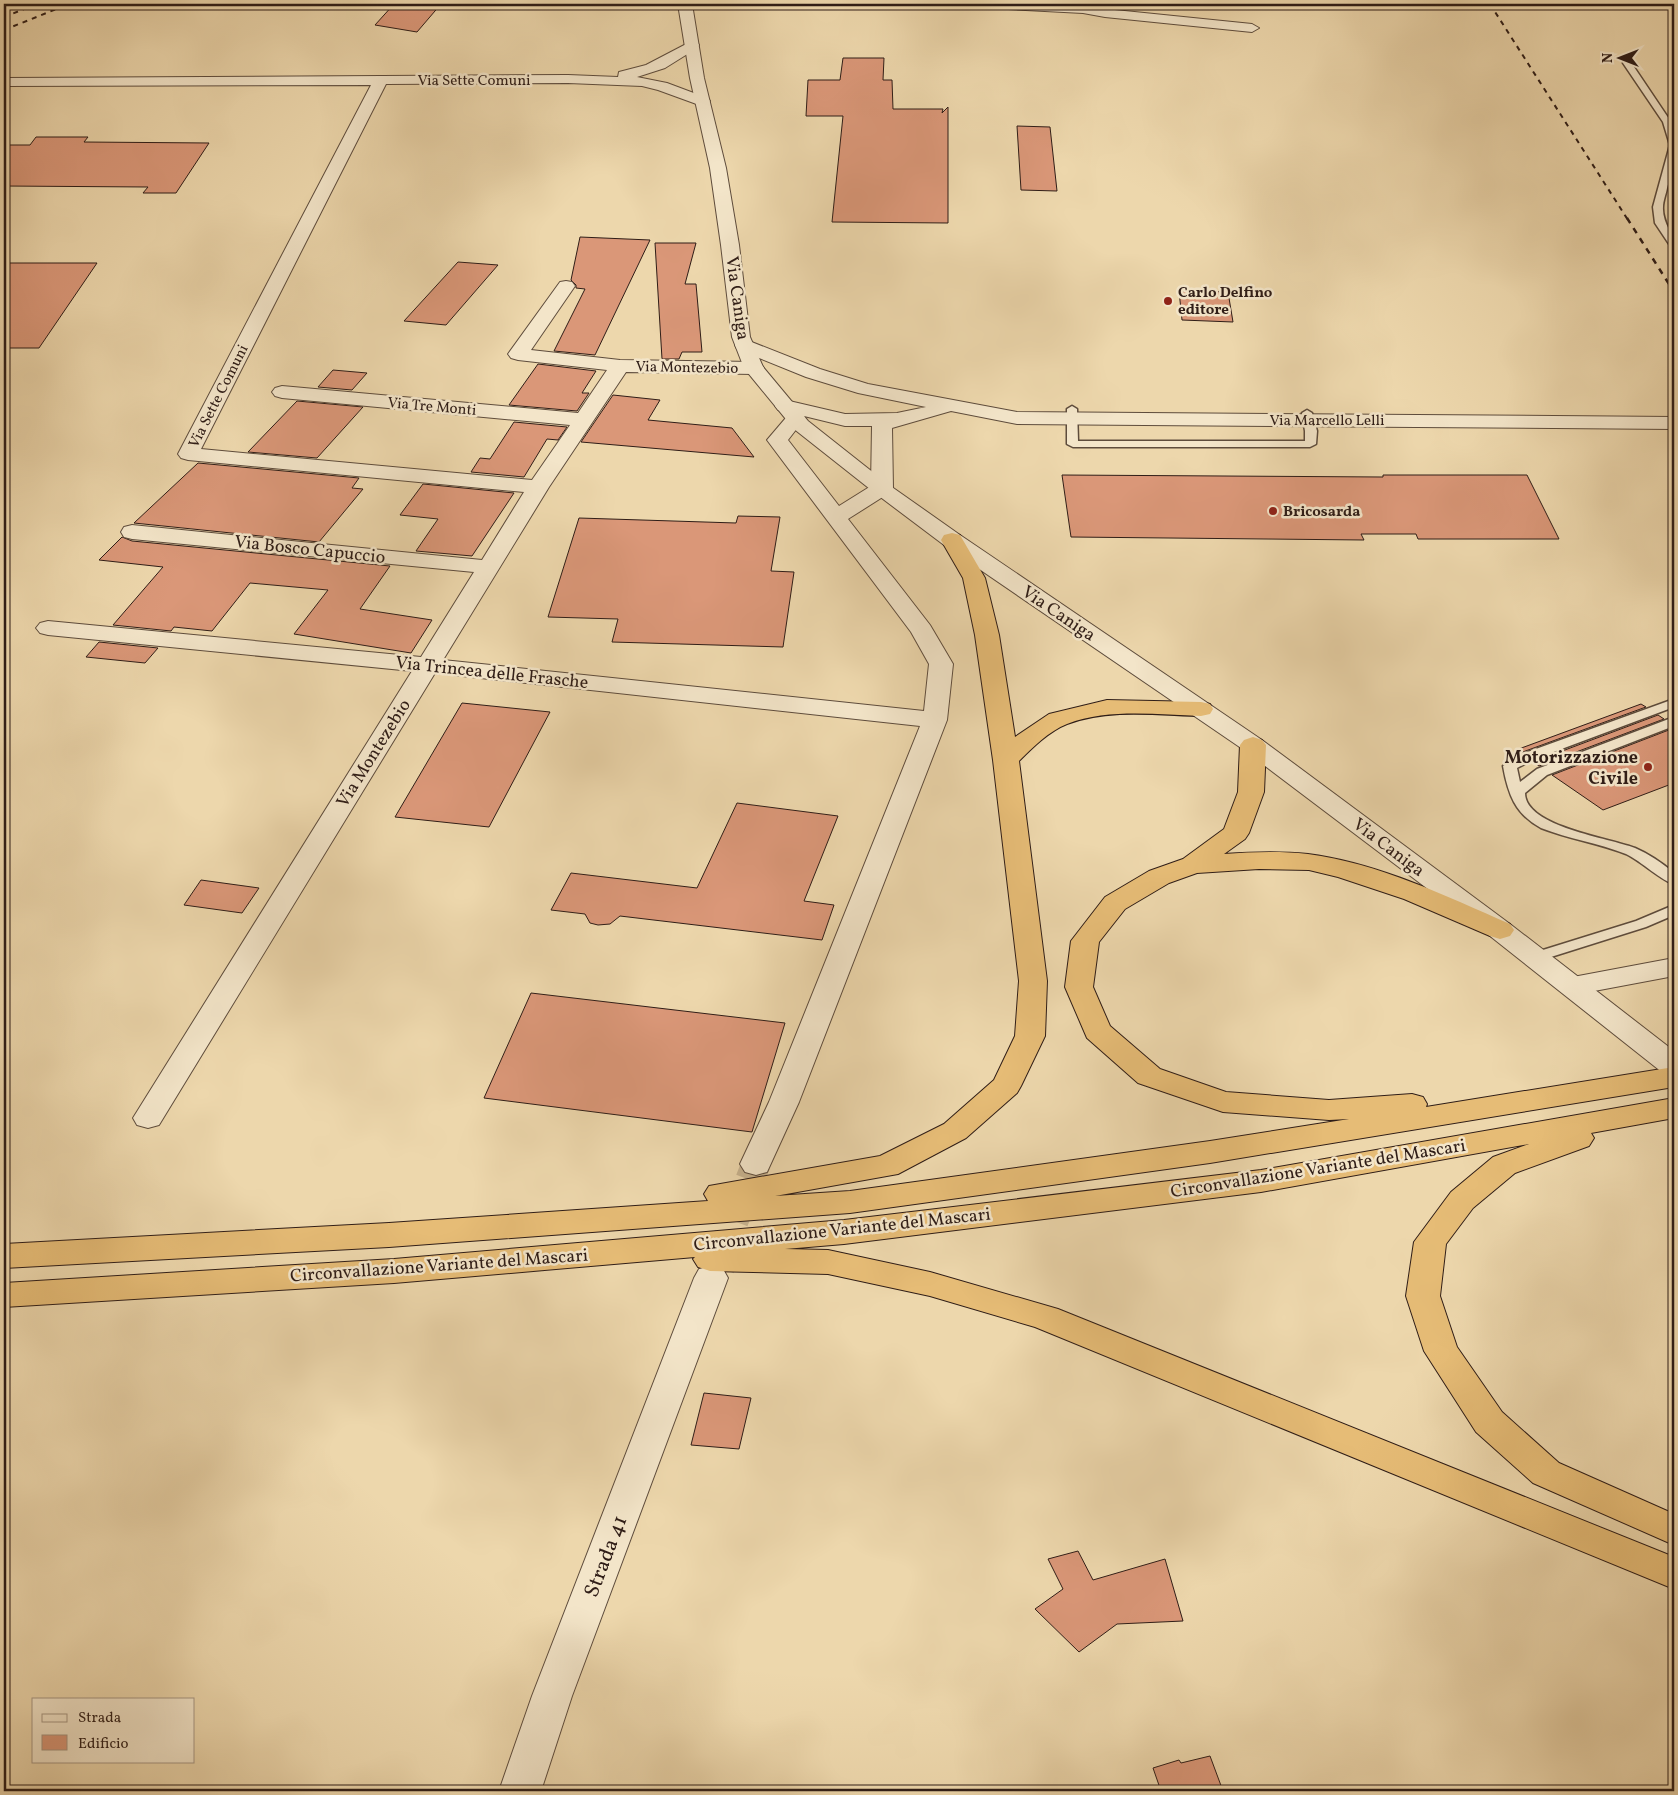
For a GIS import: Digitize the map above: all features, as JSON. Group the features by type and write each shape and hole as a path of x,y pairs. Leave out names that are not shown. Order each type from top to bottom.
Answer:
{"highway":[{"path":"389,1235 757,1189 887,1166 955,1131 1006,1086 1030,1036 1033,982 1006,760 987,635 974,578 952,540"},
{"path":"1006,760 1026,740 1058,719 1106,707 1201,710"},
{"path":"1192,865 1236,833 1251,792 1253,745"},
{"path":"1500,930 1394,884 1324,865 1261,860 1192,865 1159,877 1115,903 1085,941 1079,987 1097,1031 1149,1076 1223,1102 1329,1110 1616,1088"},
{"name":"Circonvallazione Variante del Mascari","path":"4,1256 389,1235 850,1202 1210,1152 1616,1088 1667,1075"},
{"path":"1658,1111 1504,1165 1462,1200 1430,1242 1423,1296 1441,1351 1489,1422 1546,1473 1674,1530"},
{"name":"Circonvallazione Variante del Mascari","path":"4,1295 394,1271 844,1232 1251,1182 1658,1111"},
{"path":"394,1271 727,1259 828,1262 930,1284 1046,1318 1674,1572"}],"street":[{"name":"Via Caniga","path":"685,4 692,45 683,74 702,101 718,168 730,245 741,337 754,368 801,425 882,489 952,540 1253,745 1500,930 1573,986 1667,1075"},
{"path":"989,4 1083,9 1252,28"},
{"name":"Via Sette Comuni","path":"645,71 658,66 692,45"},
{"name":"Via Sette Comuni","path":"568,79 645,71 683,74"},
{"name":"Via Sette Comuni","path":"654,84 683,74"},
{"name":"Via Sette Comuni","path":"4,82 568,79 642,82 654,84 702,101"},
{"name":"Via Sette Comuni","path":"381,80 188,454 538,487"},
{"name":"Via Montezebio","path":"566,286 518,354 620,366 754,368"},
{"name":"Via Marcello Lelli","path":"744,345 813,373 864,389 1017,418 1072,413 1674,423"},
{"name":"Via Montezebio","path":"148,1118 538,487 620,366"},
{"name":"Via Marcello Lelli","path":"838,381 809,387 790,412 845,420 897,419 952,407"},
{"name":"Via Tre Monti","path":"282,392 583,420"},
{"path":"756,1164 784,1102 935,720 941,664 922,630 777,440 790,412"},
{"name":"Via Marcello Lelli","path":"1308,416 1674,413"},
{"path":"836,517 882,489 882,425 897,419"},
{"name":"Via Bosco Capuccio","path":"132,532 488,567"},
{"name":"Via Trincea delle Frasche","path":"48,628 935,720"},
{"path":"1573,986 1674,967"},
{"name":"Strada 41","path":"520,1791 552,1696 711,1278"}],"lane":[{"path":"1626,63 1666,122 1674,145 1658,207 1660,223 1674,245"},
{"path":"1674,703 1527,757 1510,766 1513,789 1527,813 1546,826 1630,850 1656,864 1674,880"},
{"path":"1518,799 1518,792 1542,772 1674,721"},
{"path":"1535,957 1641,924 1674,910"}],"building":[{"path":"394,4 441,4 417,32 375,25"},
{"path":"843,58 884,58 883,80 892,80 893,109 943,109 942,113 948,107 948,223 832,222 843,116 806,116 808,80 840,80"},
{"path":"1017,126 1050,127 1057,191 1021,190"},
{"path":"36,137 88,137 84,142 209,143 176,193 143,193 148,187 4,186 4,145 30,145"},
{"path":"580,237 650,240 595,355 554,351 585,289 576,288 576,285 571,280"},
{"path":"655,243 696,243 685,284 696,284 702,352 682,352 679,359 662,359"},
{"path":"458,262 498,265 446,325 404,321"},
{"path":"4,263 97,263 39,348 4,348"},
{"path":"1179,291 1228,292 1233,322 1182,320"},
{"path":"538,364 596,371 582,393 589,393 577,411 509,405"},
{"path":"333,370 367,373 352,390 318,387"},
{"path":"613,395 660,400 648,420 732,428 754,457 581,442"},
{"path":"297,401 363,407 317,458 248,452"},
{"path":"514,422 567,427 558,440 547,439 524,477 471,472 480,458 490,459"},
{"path":"198,463 359,478 352,488 363,489 319,542 134,523"},
{"path":"1062,475 1383,477 1383,475 1527,475 1559,539 1418,539 1416,534 1361,534 1364,540 1071,537"},
{"path":"423,484 514,493 472,556 416,551 438,519 400,515"},
{"path":"738,516 780,517 771,571 794,572 783,647 612,642 618,619 548,617 579,518 736,523"},
{"path":"122,537 132,541 390,566 360,609 432,620 411,653 294,634 328,590 250,583 212,631 174,627 171,631 113,625 163,567 99,560"},
{"path":"99,642 158,648 145,663 86,657"},
{"path":"462,703 550,712 489,827 395,817"},
{"path":"1641,704 1646,707 1520,753 1516,750"},
{"path":"1658,715 1664,719 1539,766 1533,762"},
{"path":"1674,728 1674,783 1603,810 1552,775"},
{"path":"737,803 838,816 804,901 834,905 822,940 620,916 610,924 598,925 590,923 585,914 551,910 571,873 697,888"},
{"path":"201,880 259,888 242,913 184,905"},
{"path":"531,993 785,1023 752,1132 484,1098"},
{"path":"704,1393 751,1398 739,1449 691,1445"},
{"path":"1078,1551 1093,1580 1165,1559 1183,1621 1117,1624 1079,1652 1035,1609 1063,1589 1048,1559"},
{"path":"1210,1756 1223,1791 1161,1791 1153,1768 1179,1760 1181,1763"}],"tunnel":[{"path":"718,1262 756,1164"},
{"path":"717,1265 719,1261"}],"railway":[{"path":"4,17 37,4"},
{"path":"4,30 69,4"},
{"path":"1490,4 1628,220"},
{"path":"1627,218 1674,292"}],"place":[{"name":"Carlo Delfino editore","path":"1168,301"},
{"name":"Bricosarda","path":"1273,511"},
{"name":"Motorizzazione Civile","path":"1648,767"}]}
